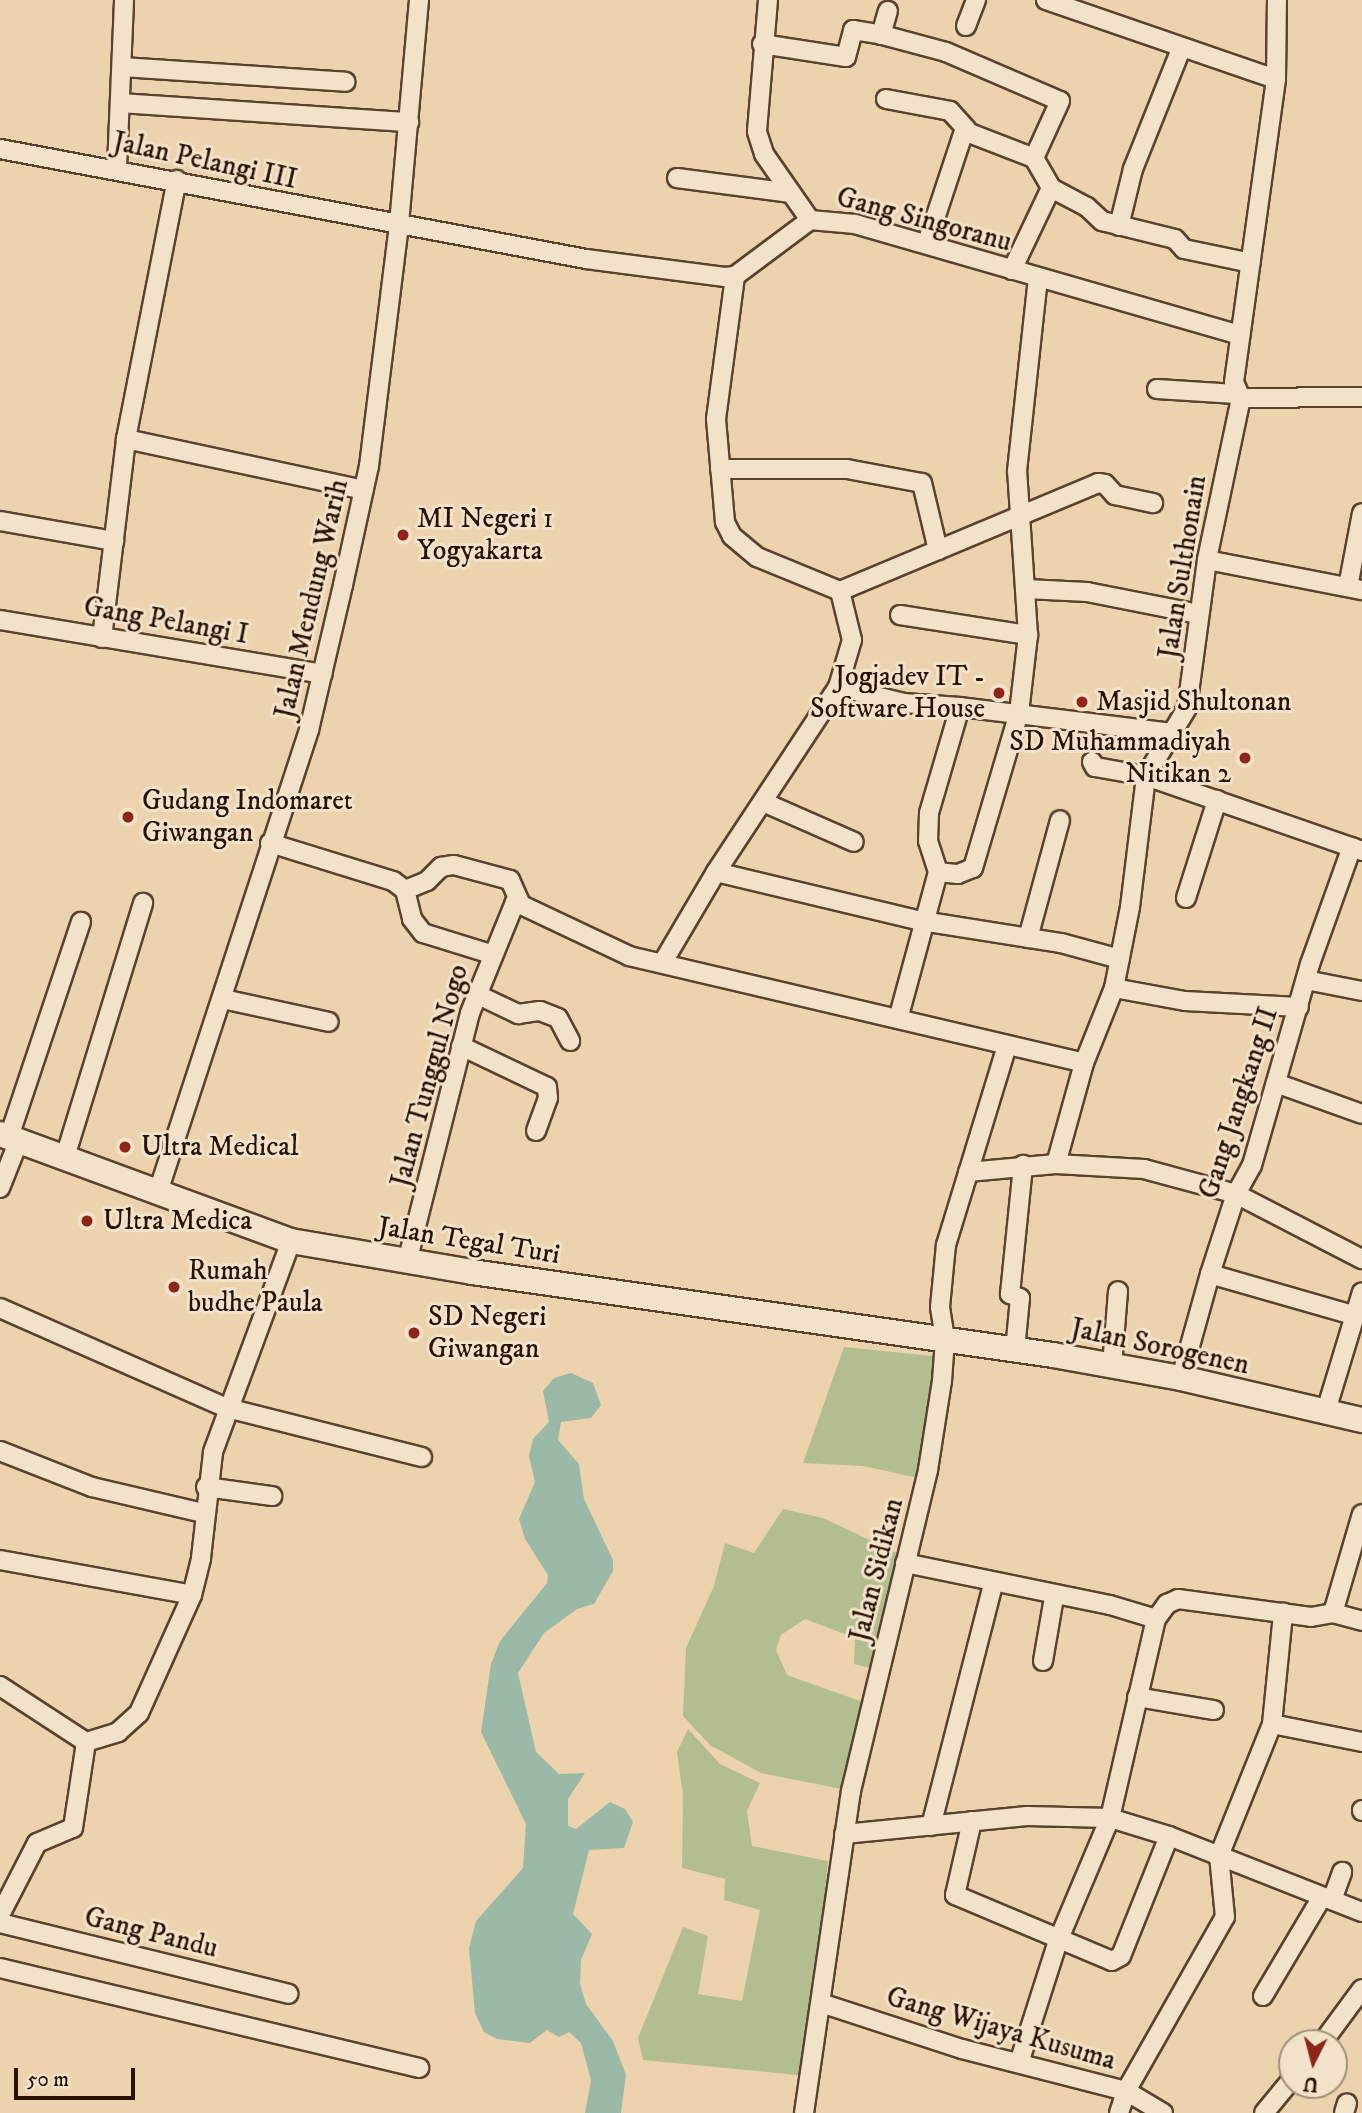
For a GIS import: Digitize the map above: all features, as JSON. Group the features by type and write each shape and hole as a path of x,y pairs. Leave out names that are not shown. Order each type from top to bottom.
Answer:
{"main road":[{"name":"Jalan Tegal Turi","path":"9,1137 159,1189 291,1241 407,1262 945,1339"},
{"name":"Jalan Sorogenen","path":"945,1339 1181,1378 1325,1414 1362,1420"}],"street":[{"path":"117,168 124,0"},
{"name":"Jalan Mendung Warih","path":"159,1189 309,730 364,490 399,223 419,0"},
{"path":"768,0 762,44 757,132 764,154 810,220"},
{"path":"966,26 976,0"},
{"path":"1046,0 1181,49 1276,79"},
{"name":"Jalan Sulthonain","path":"1146,776 1187,708 1198,614 1238,396 1240,335 1276,79 1275,0"},
{"path":"881,35 888,11"},
{"path":"762,44 846,57 853,30 946,52 1060,101 1034,158"},
{"path":"1119,226 1133,169 1181,49"},
{"path":"121,67 345,82"},
{"path":"886,99 950,111 967,130 1034,158 1051,188 1087,207 1102,222 1175,239 1184,249 1251,263"},
{"path":"120,103 409,122"},
{"path":"927,243 967,130"},
{"name":"Jalan Pelangi III","path":"0,149 117,168 399,223"},
{"path":"677,178 791,193"},
{"path":"102,638 126,439 177,180"},
{"path":"1012,270 1051,188"},
{"name":"Gang Singoranu","path":"735,276 810,220 855,224 927,243 1038,279 1240,335"},
{"path":"399,223 586,259 735,276 716,419 721,500 732,536 757,557 840,591 1019,512 1103,482 1115,495 1153,503"},
{"path":"938,872 958,874 973,868 1019,713 1028,635 1017,471 1038,279"},
{"path":"1157,389 1238,396 1362,397"},
{"path":"126,439 364,490"},
{"path":"720,469 847,469 922,483 938,550"},
{"path":"1207,560 1355,589 1362,513"},
{"path":"0,521 114,541"},
{"path":"1026,589 1087,592 1198,614"},
{"path":"663,962 716,872 838,687 852,640 840,591"},
{"path":"900,615 1028,635"},
{"name":"Gang Pelangi I","path":"0,620 323,674"},
{"path":"838,687 904,703 1019,713 1173,733"},
{"path":"898,1018 922,920 938,872 928,841 929,813 952,748 960,707"},
{"path":"1092,762 1095,767 1146,776 1357,849"},
{"path":"1056,1164 1084,1063 1114,988 1146,776"},
{"path":"1186,898 1217,800"},
{"path":"763,802 854,842"},
{"path":"1028,938 1060,820"},
{"path":"270,843 393,881 404,890 412,919 424,933 491,954"},
{"name":"Gang Jangkang II","path":"1181,1378 1236,1194 1252,1165 1306,980 1357,849"},
{"path":"404,890 427,881 441,867 454,864 510,880 520,902 622,954 1084,1063"},
{"path":"716,872 922,920 1028,938 1120,959"},
{"name":"Jalan Tunggul Nogo","path":"407,1262 441,1142 445,1099 476,994 510,905 520,902"},
{"path":"65,1157 143,903"},
{"path":"0,1188 9,1137 81,922"},
{"path":"1306,980 1362,991"},
{"path":"1114,988 1185,1001 1299,1007"},
{"path":"476,994 517,1014 540,1011 558,1018 570,1041"},
{"path":"223,999 329,1022"},
{"name":"Jalan Sidikan","path":"804,2113 844,1834 928,1470 945,1339 940,1307 946,1245 1007,1045"},
{"path":"461,1046 547,1087 548,1098 536,1131"},
{"path":"1276,1083 1362,1114"},
{"path":"968,1172 1056,1164 1144,1170 1236,1194 1362,1259"},
{"path":"1015,1350 1020,1297 1010,1294 1023,1165"},
{"path":"86,1742 118,1732 136,1718 192,1595 201,1558 206,1486 227,1408 291,1241"},
{"path":"1210,1274 1353,1315"},
{"path":"1112,1366 1118,1291"},
{"path":"1325,1414 1362,1292"},
{"path":"0,1308 227,1408 422,1457"},
{"path":"0,1451 92,1487 203,1513"},
{"path":"206,1486 272,1496"},
{"path":"1333,1613 1362,1514"},
{"path":"0,1560 192,1595"},
{"path":"905,1563 1054,1597 1110,1605 1156,1619"},
{"path":"931,1826 993,1584"},
{"path":"1043,1661 1054,1597"},
{"path":"1020,2063 1058,1941 1110,1818 1156,1619 1167,1604 1178,1600 1311,1617 1333,1613 1362,1621"},
{"path":"1119,2113 1126,2091 1225,1917 1219,1856 1272,1724 1283,1613"},
{"path":"0,1686 86,1742"},
{"path":"1137,1697 1214,1710"},
{"path":"1272,1724 1362,1742"},
{"path":"0,1915 37,1843 72,1828 86,1742"},
{"path":"844,1834 972,1821 1110,1818 1169,1836 1362,1912"},
{"path":"972,1821 954,1894 1033,1926 1058,1941 1109,1960 1120,1959 1169,1836"},
{"path":"1263,1996 1342,1872"},
{"name":"Gang Pandu","path":"0,1923 288,1994"},
{"path":"0,1968 419,2068"},
{"path":"1332,2029 1362,1989"},
{"name":"Gang Wijaya Kusuma","path":"821,2003 965,2040 1020,2063 1126,2091 1163,2113"},
{"path":"1264,2113 1278,2096"}],"shaded area":[{"path":"844,1347 942,1357 918,1478 864,1466 803,1463"},
{"path":"571,1373 593,1383 601,1405 591,1418 561,1422 558,1440 579,1464 584,1499 613,1560 613,1571 594,1604 577,1609 544,1633 518,1673 536,1752 559,1774 585,1773 568,1799 568,1826 576,1829 610,1802 625,1809 633,1822 624,1848 589,1850 573,1914 592,1934 581,1960 580,1984 586,2004 613,2041 626,2075 621,2113 585,2113 591,2080 581,2043 569,2032 559,2037 547,2030 530,2043 497,2039 484,2032 475,2013 469,1948 476,1921 523,1868 526,1824 481,1732 491,1664 500,1641 547,1583 548,1575 525,1539 519,1519 535,1482 529,1456 533,1439 549,1422 543,1391 554,1378"},
{"path":"783,1509 823,1518 899,1554 874,1669 854,1664 855,1638 805,1619 781,1635 776,1650 787,1675 863,1702 847,1790 761,1773 710,1745 683,1716 686,1648 714,1586 725,1543 754,1553"},
{"path":"688,1729 720,1764 760,1783 747,1811 752,1846 828,1861 807,2076 643,2060 638,2038 683,1927 708,1936 698,1994 742,2001 760,1910 724,1900 725,1879 682,1868 683,1795 677,1752"}],"place":[{"name":"MI Negeri 1 Yogyakarta","path":"403,535"},
{"name":"Jogjadev IT - Software House","path":"999,693"},
{"name":"Masjid Shultonan","path":"1082,702"},
{"name":"SD Muhammadiyah Nitikan 2","path":"1245,758"},
{"name":"Gudang Indomaret Giwangan","path":"128,817"},
{"name":"Ultra Medical","path":"125,1147"},
{"name":"Ultra Medica","path":"87,1221"},
{"name":"Rumah budhe Paula","path":"174,1287"},
{"name":"SD Negeri Giwangan","path":"414,1333"}]}
